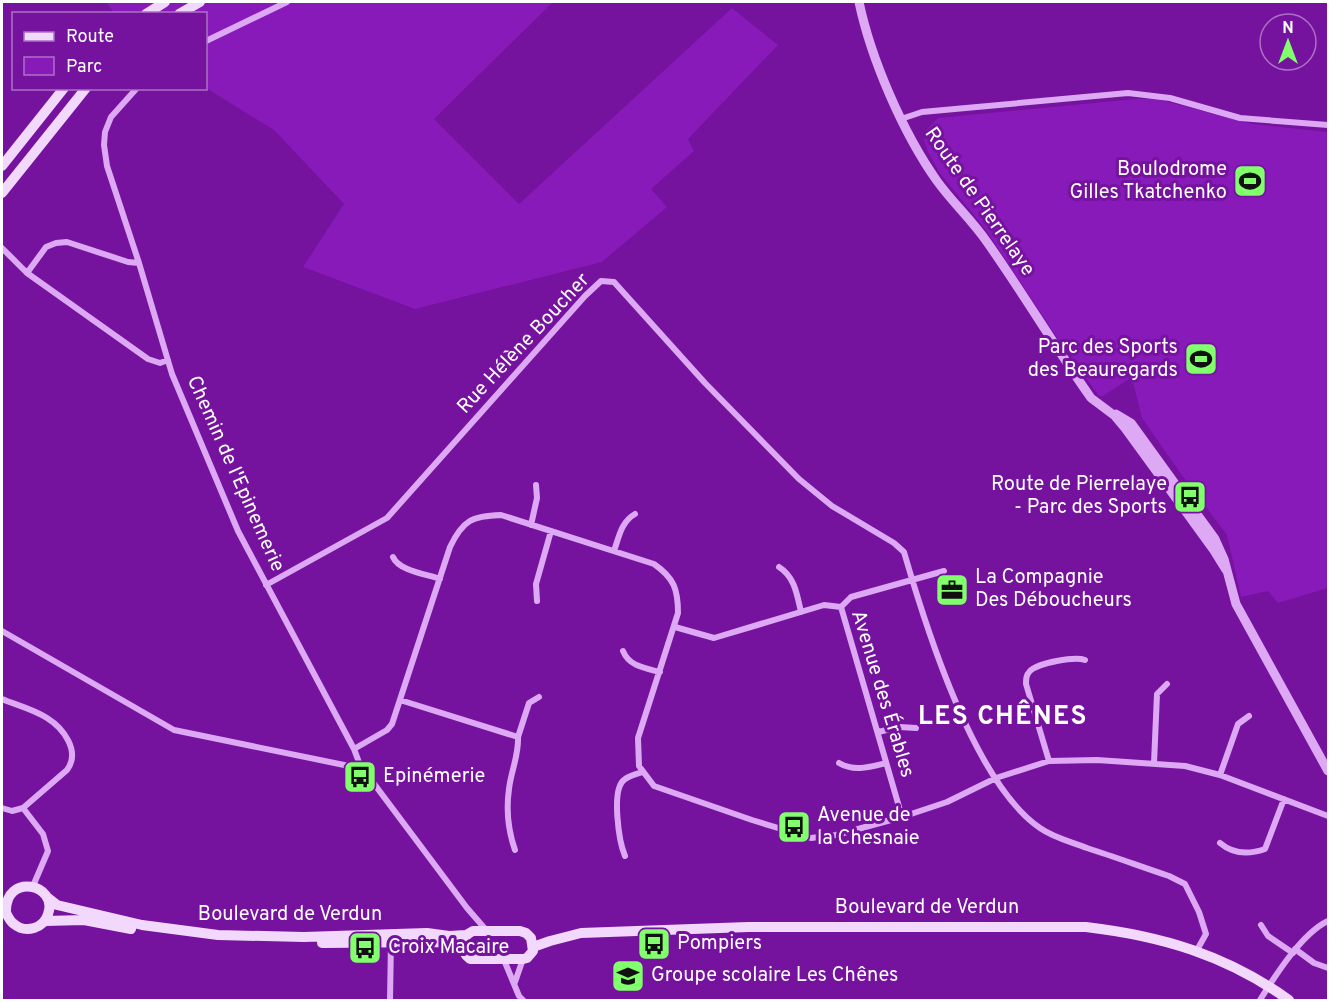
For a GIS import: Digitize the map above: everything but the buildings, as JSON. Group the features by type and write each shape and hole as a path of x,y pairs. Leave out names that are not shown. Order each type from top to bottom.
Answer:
{"main road":[{"path":"149,12 165,2"},
{"path":"182,12 200,2"},
{"path":"2,166 62,90"},
{"path":"2,193 84,90"},
{"path":"33,886 48,898 49,910 45,921 35,928 20,928 9,918 4,908 7,890 33,886"},
{"name":"Boulevard de Verdun","path":"48,898 57,905 142,925 194,933 267,937 391,938 448,944 462,950 466,956 474,960 523,960"},
{"name":"Boulevard de Verdun","path":"45,921 84,920 167,936 216,942 281,944 391,938 426,933 449,936 487,931 520,931 550,941"},
{"name":"Boulevard de Verdun","path":"533,947 581,933 736,927 1086,927 1130,932 1197,950 1235,968 1289,1000"},
{"path":"462,950 462,942 468,934"},
{"path":"523,960 530,955 533,947 530,936"}],"street":[{"path":"207,41 287,2"},
{"name":"Route de Pierrelaye","path":"858,2 869,39 901,119 921,157 939,183 985,239 1091,398 1102,407 1131,423 1215,539 1222,553 1236,604 1329,771"},
{"name":"Chemin de l'Epinemerie","path":"135,90 111,117 105,132 107,166 168,360 238,531 360,765 467,908 487,931"},
{"path":"901,119 922,112 1128,93 1170,98 1240,118 1329,125"},
{"path":"27,273 46,248 56,243 66,242 128,262 139,263"},
{"path":"2,248 27,273 148,359 160,363 168,360"},
{"name":"Rue Hélène Boucher","path":"266,585 387,518 585,296 601,281 610,280 705,383 799,479 832,506 894,543 904,552 912,580"},
{"path":"531,525 537,498 536,485"},
{"path":"354,750 387,730 392,724 456,534 471,519 481,515 501,514 654,564 672,580 678,596 675,627 638,738 637,755 642,772 654,786 811,838 836,835 902,817 947,802 996,778 1049,761 1097,760 1185,766 1220,775 1329,816"},
{"path":"614,551 623,525 635,514"},
{"path":"537,601 536,584 551,531"},
{"path":"393,557 395,562 401,566 440,579"},
{"path":"779,567 790,576 795,586 801,612"},
{"path":"841,607 851,597 944,571"},
{"path":"912,580 940,663 970,732 996,778 1015,804 1041,829 1185,884 1205,929 1204,938 1197,950"},
{"name":"Avenue des Érables","path":"675,627 714,638 824,605 841,607 902,817"},
{"path":"2,631 174,730 349,766 360,765"},
{"path":"623,651 626,659 634,664 660,672"},
{"path":"1049,761 1026,684 1026,677 1033,668 1070,658 1085,660"},
{"path":"1154,763 1157,694 1167,684"},
{"path":"515,850 508,829 509,791 518,749 518,737 529,703 539,697"},
{"path":"2,699 46,717 69,742 74,754 67,770 23,808 12,811 2,808"},
{"path":"400,700 518,737"},
{"path":"1220,775 1238,724 1249,717"},
{"path":"878,732 900,727 916,728"},
{"path":"839,763 853,768 863,768 886,763"},
{"path":"625,856 617,830 619,787 624,779 642,772"},
{"path":"1220,843 1230,852 1252,852 1265,849 1284,799"},
{"path":"23,808 43,834 48,851 33,886"},
{"name":"Chemin de l'Epinemerie","path":"467,908 473,925 468,934"},
{"path":"1260,1000 1294,951 1321,925 1329,921"},
{"path":"1261,925 1268,936 1314,963 1329,968"},
{"path":"390,1000 391,938"},
{"path":"504,960 519,996 523,1000"},
{"path":"515,983 523,960"}],"green space":[{"path":"106,2 553,2 434,119 519,204 732,8 778,45 688,139 694,151 651,189 667,207 602,262 415,309 303,267 344,204 274,130 207,89 207,12 113,12"},
{"name":"Parc des Sports des Beauregards","path":"1135,99 1157,99 1252,124 1328,132 1328,588 1278,603 1268,591 1241,597 1227,535 1142,418 1134,386 1129,379 1103,396 1099,396 1058,339 986,230 939,172 924,140 925,131 938,118"}],"place":[{"name":"Boulodrome Gilles Tkatchenko","path":"1250,181"},
{"name":"Parc des Sports des Beauregards","path":"1201,359"},
{"name":"Route de Pierrelaye - Parc des Sports","path":"1190,497"},
{"name":"La Compagnie Des Déboucheurs","path":"952,590"},
{"name":"Epinémerie","path":"360,777"},
{"name":"Avenue de la Chesnaie","path":"794,827"},
{"name":"Pompiers","path":"654,944"},
{"name":"Croix Macaire","path":"365,948"},
{"name":"Groupe scolaire Les Chênes","path":"628,976"}],"district":[{"name":"LES CHÊNES","path":"1003,717"}]}
